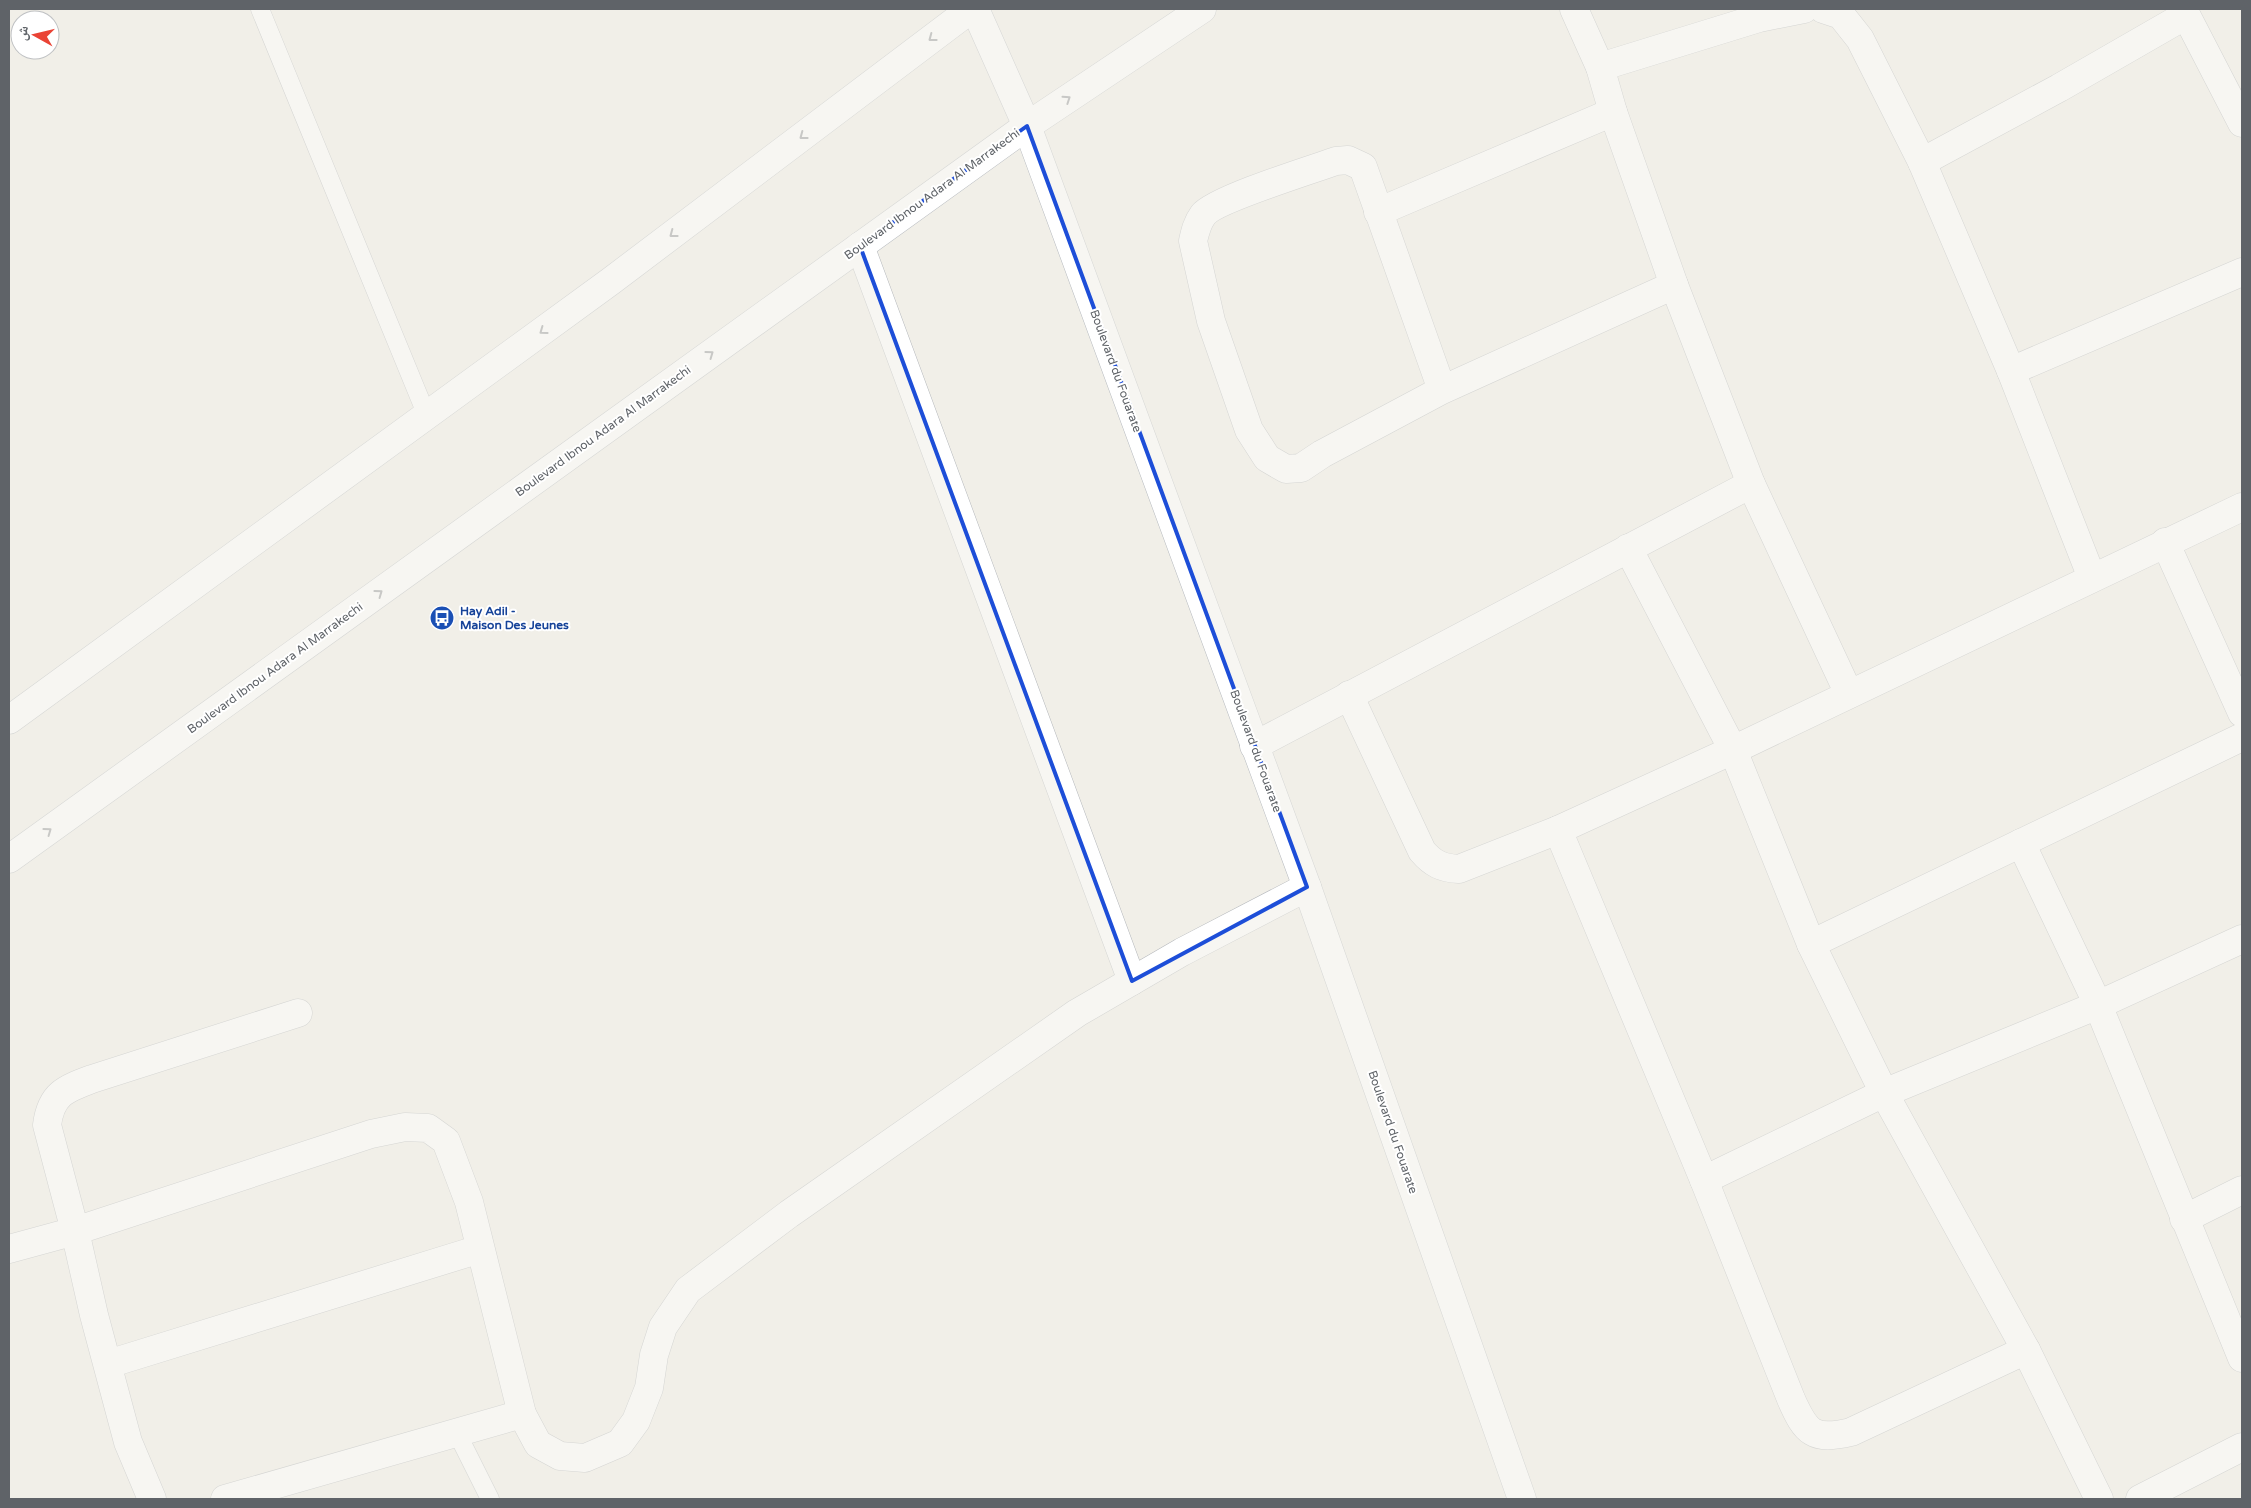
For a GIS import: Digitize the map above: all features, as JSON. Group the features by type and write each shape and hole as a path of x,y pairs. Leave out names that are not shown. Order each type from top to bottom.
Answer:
{"street":[{"path":"9,720 611,281 973,9"},
{"name":"Boulevard du Fouarate","path":"973,9 1027,126 1307,887 1522,1499"},
{"name":"Boulevard Ibnou Adara Al Marrakechi","path":"9,859 1027,126 1202,9"},
{"path":"1574,9 1600,67 1613,112 1674,284 1751,484 1849,694"},
{"path":"1600,67 1759,18 1804,9"},
{"path":"1823,9 1841,15 1860,39 1922,162 2011,371 2092,578"},
{"path":"1922,162 2059,88 2184,12 2242,123"},
{"path":"1378,212 1613,112"},
{"path":"1442,390 1363,167 1348,160 1336,161 1229,200 1203,214 1193,241 1212,321 1248,430 1267,458 1286,469 1301,468 1322,454 1442,390 1674,284"},
{"path":"860,246 1132,981"},
{"path":"2011,371 2242,272"},
{"path":"1254,746 1751,484"},
{"path":"1349,695 1422,851 1430,860 1443,868 1459,869 1558,830 1733,750 2242,507"},
{"path":"2166,542 2242,713"},
{"path":"1628,548 1733,750 1811,944 1884,1093 2026,1350 2099,1499"},
{"path":"1811,944 2242,737"},
{"path":"1558,830 1704,1180 1802,1424 1815,1433 1831,1437 1852,1432 2026,1350"},
{"path":"2021,843 2098,1005 2242,1358"},
{"path":"9,1250 74,1231 371,1134 405,1127 428,1128 446,1141 469,1202 522,1414 538,1444 560,1456 585,1458 620,1443 636,1421 649,1388 654,1355 663,1326 688,1290 789,1214 1078,1013 1182,952 1307,887"},
{"path":"1704,1180 1884,1093 2098,1005 2242,939"},
{"path":"152,1499 128,1442 47,1125 49,1112 55,1100 67,1088 298,1013"},
{"path":"2184,1219 2242,1190"},
{"path":"108,1364 480,1249"},
{"path":"225,1499 522,1414"},
{"path":"2140,1499 2242,1447"}],"lane":[{"path":"260,9 427,416"},
{"path":"457,1432 490,1499"}],"highlighted area":[{"path":"1027,126 1307,887 1132,981 860,246"}],"place":[{"name":"Hay Adil - Maison Des Jeunes","path":"442,618"}]}
